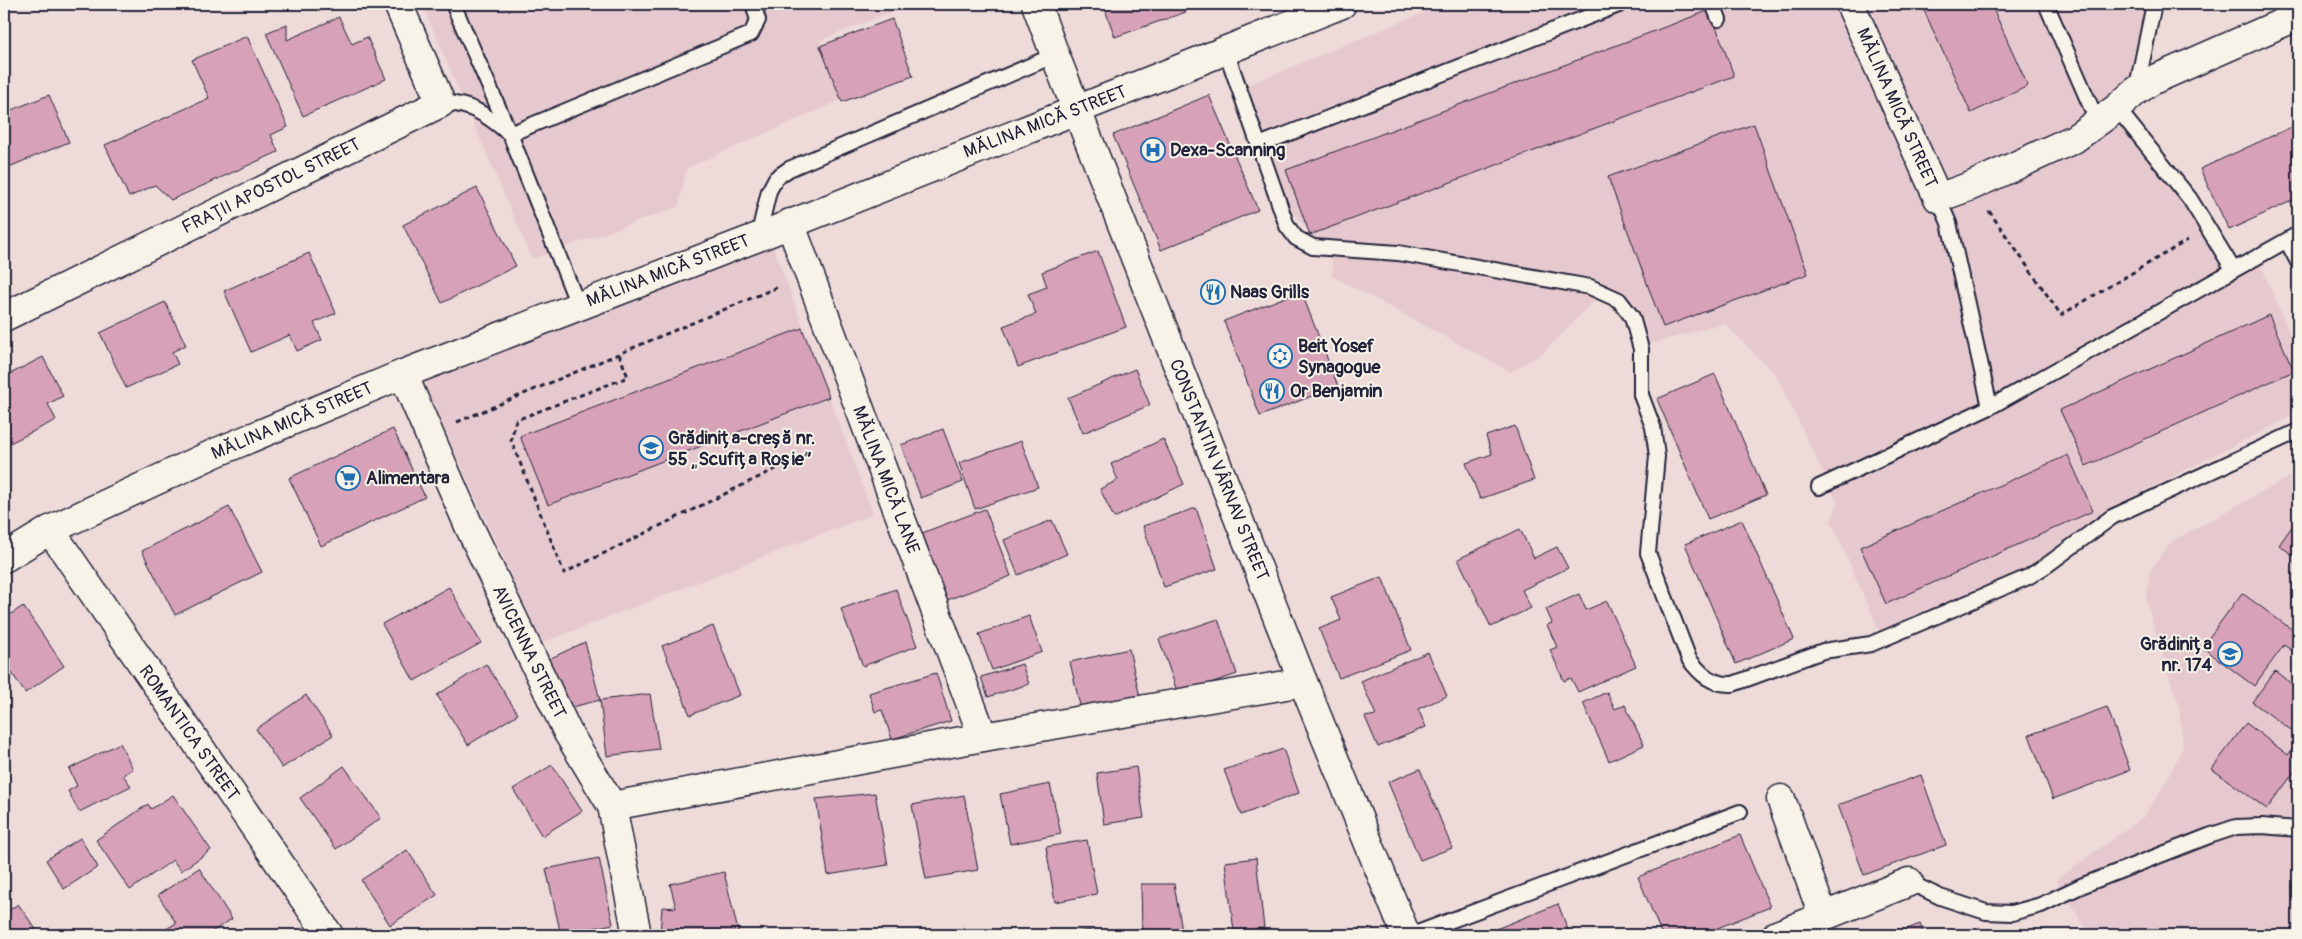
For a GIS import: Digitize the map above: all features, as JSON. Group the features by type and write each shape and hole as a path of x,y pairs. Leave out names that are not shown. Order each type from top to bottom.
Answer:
{"street":[{"path":"398,4 441,103"},
{"name":"CONSTANTIN VÂRNAV STREET","path":"1036,4 1303,682 1406,935"},
{"name":"MĂLINA MICĂ STREET","path":"4,558 50,530 215,454 403,374 758,237 1342,4"},
{"name":"MĂLINA MICĂ STREET","path":"1850,4 1938,198 1971,186 2074,139 2154,80 2298,16"},
{"name":"FRAȚII APOSTOL STREET","path":"4,317 441,103"},
{"name":"MĂLINA MICĂ LANE","path":"790,223 983,737"},
{"name":"AVICENNA STREET","path":"403,374 469,526 568,733 612,806 638,935"},
{"name":"ROMANTICA STREET","path":"50,530 329,935"},
{"path":"612,806 983,737 1303,682"},
{"path":"1781,799 1824,916"},
{"path":"1777,935 1910,882"}],"lane":[{"path":"453,4 510,134 578,305"},
{"path":"510,134 751,34 758,20 753,4"},
{"path":"1259,146 1621,4"},
{"path":"1713,4 1719,19"},
{"path":"2046,4 2117,107 2190,200 2233,269"},
{"path":"2117,107 2154,4"},
{"path":"1226,51 1287,226 1296,238 1313,247 1398,253 1590,288 1619,300 1632,317 1641,348 1642,395 1653,427 1657,456 1648,553 1689,658 1698,671 1708,679 1721,685 1733,684 1823,650 1871,644 2028,577 2048,565 2112,517 2298,431"},
{"path":"758,237 769,191 776,178 789,169 1055,55"},
{"path":"441,103 456,103 470,107 494,121 510,134"},
{"path":"1938,198 1949,223 1990,407"},
{"path":"1818,487 1990,407 2233,269 2293,238 2298,262"},
{"path":"1412,935 1740,812"},
{"path":"1910,882 1940,897 1986,912 2012,913 2041,905 2127,868 2236,827 2262,826 2298,829"}],"path":[{"path":"1971,186 2061,315 2208,228"},
{"path":"429,434 809,274"},
{"path":"619,354 628,377 516,420 510,440 564,573 812,451"}],"shaded area":[{"path":"422,4 911,4 819,41 841,100 687,168 678,207 532,259"},
{"path":"1444,4 2146,4 2135,52 2125,127 2196,215 2233,279 2261,265 2298,353 2298,413 2124,501 2041,562 1880,633 1831,521 1838,503 1776,375 1724,323 1647,345 1625,291 1595,300 1543,353 1511,372 1332,276 1333,262 1290,208 1248,85"},
{"name":"Grădinița-creșă nr. 55 „Scufița Roșie”","path":"773,246 873,514 542,643 423,382"},
{"name":"Grădinița nr. 174","path":"2298,472 2298,929 2283,935 2097,935 2084,926 2056,880 2143,817 2162,789 2183,747 2179,707 2146,601 2150,570 2171,542"}],"building":[{"path":"1103,4 1183,4 1186,12 1115,37"},
{"path":"1921,4 1991,4 2028,86 1971,113"},
{"path":"1710,10 1734,76 1310,235 1286,170"},
{"path":"339,17 352,44 367,37 386,79 303,116 266,33 287,24 287,40"},
{"path":"892,19 913,76 842,102 820,46"},
{"path":"247,36 288,127 271,135 278,152 171,200 155,185 129,197 105,145 209,98 192,60"},
{"path":"49,95 69,142 4,169 4,113"},
{"path":"1209,95 1258,210 1161,250 1113,135"},
{"path":"1754,124 1808,274 1663,327 1608,177"},
{"path":"2298,124 2298,198 2229,230 2200,169"},
{"path":"477,188 516,266 442,303 403,225"},
{"path":"1098,251 1126,327 1018,367 1003,326 1036,314 1028,294 1047,287 1042,272"},
{"path":"309,253 336,313 314,323 322,340 297,351 290,335 251,352 224,291"},
{"path":"1301,291 1338,386 1260,416 1224,321"},
{"path":"165,302 186,345 172,352 178,364 126,388 100,333"},
{"path":"2269,315 2294,371 2086,466 2060,410"},
{"path":"802,328 829,397 548,505 520,436"},
{"path":"43,357 63,396 48,404 56,420 4,446 4,377"},
{"path":"1135,369 1150,405 1083,433 1068,398"},
{"path":"1715,374 1766,495 1708,519 1657,399"},
{"path":"1515,426 1534,480 1480,499 1466,463 1492,454 1486,436"},
{"path":"393,429 425,497 321,546 289,478"},
{"path":"943,429 963,482 921,498 901,445"},
{"path":"1163,439 1184,484 1114,518 1100,489 1118,480 1111,464"},
{"path":"1021,441 1038,487 975,509 959,463"},
{"path":"2068,455 2093,511 1886,604 1860,547"},
{"path":"229,507 262,572 175,615 142,551"},
{"path":"1196,508 1217,569 1164,587 1143,526"},
{"path":"985,509 1011,576 947,600 922,533"},
{"path":"2298,518 2298,559 2279,545"},
{"path":"1052,520 1067,554 1018,575 1004,540"},
{"path":"1742,520 1794,639 1736,664 1685,544"},
{"path":"1520,529 1534,558 1557,547 1568,568 1522,590 1531,608 1491,627 1458,559"},
{"path":"1382,577 1411,650 1339,678 1319,629 1341,620 1331,597"},
{"path":"449,587 481,643 414,681 382,624"},
{"path":"896,589 917,646 863,666 841,609"},
{"path":"2242,593 2298,634 2298,655 2284,645 2254,686 2202,647"},
{"path":"1579,594 1586,610 1607,601 1636,666 1578,692 1571,678 1564,681 1550,650 1557,647 1547,625 1552,623 1546,609"},
{"path":"23,606 64,666 25,693 4,661 4,619"},
{"path":"1029,616 1042,652 992,670 979,634"},
{"path":"1218,619 1237,674 1178,694 1159,639"},
{"path":"713,626 740,695 690,715 662,646"},
{"path":"585,642 600,700 572,707 547,660"},
{"path":"1129,649 1140,697 1081,710 1070,662"},
{"path":"1428,652 1447,696 1418,709 1426,727 1378,747 1365,717 1376,715 1361,681"},
{"path":"486,664 518,714 468,745 437,695"},
{"path":"1022,664 1029,684 988,697 981,677"},
{"path":"2275,671 2298,689 2298,735 2252,702"},
{"path":"936,673 951,721 892,739 882,710 875,712 869,693"},
{"path":"1607,692 1615,709 1625,705 1644,745 1609,761 1583,703"},
{"path":"650,694 659,749 607,756 600,700"},
{"path":"306,695 333,735 282,768 256,729"},
{"path":"2107,707 2130,770 2053,799 2029,735"},
{"path":"2246,723 2288,755 2298,741 2298,773 2295,771 2267,809 2212,769"},
{"path":"120,743 133,769 123,775 131,786 79,812 68,791 77,786 69,769"},
{"path":"1283,749 1299,793 1241,815 1224,770"},
{"path":"552,765 582,811 542,836 513,789"},
{"path":"344,766 381,818 336,849 300,798"},
{"path":"1136,767 1144,818 1104,824 1097,773"},
{"path":"1420,769 1452,848 1420,860 1388,782"},
{"path":"1921,775 1946,845 1864,875 1838,805"},
{"path":"1050,784 1061,834 1010,844 1000,794"},
{"path":"875,793 888,865 828,875 816,799"},
{"path":"173,795 211,850 181,871 173,860 130,890 96,840 148,804 151,809"},
{"path":"964,795 978,870 926,879 912,805"},
{"path":"1740,835 1770,907 1700,935 1662,935 1638,877"},
{"path":"80,838 98,867 64,889 46,860"},
{"path":"1087,840 1097,894 1055,902 1046,847"},
{"path":"407,850 437,895 390,925 361,880"},
{"path":"599,858 613,924 561,935 546,869"},
{"path":"1256,858 1264,928 1234,931 1225,862"},
{"path":"4,865 9,872 4,875"},
{"path":"199,868 232,919 207,935 157,935 176,923 158,895"},
{"path":"724,872 739,935 660,935 662,907 676,908 670,884"},
{"path":"1141,884 1174,884 1182,931 1142,932"},
{"path":"18,904 40,935 4,935 4,914"},
{"path":"1558,904 1570,935 1481,935"},
{"path":"1920,924 1924,935 1892,935"},
{"path":"242,930 245,935 234,935"},
{"path":"1091,930 1091,935 1054,935"}],"place":[{"name":"Dexa-Scanning","path":"1153,150"},
{"name":"Naas Grills","path":"1213,292"},
{"name":"Beit Yosef Synagogue","path":"1280,356"},
{"name":"Or Benjamin","path":"1272,391"},
{"name":"Grădinița-creșă nr. 55 „Scufița Roșie”","path":"651,448"},
{"name":"Alimentara","path":"348,478"},
{"name":"Grădinița nr. 174","path":"2230,654"}]}
